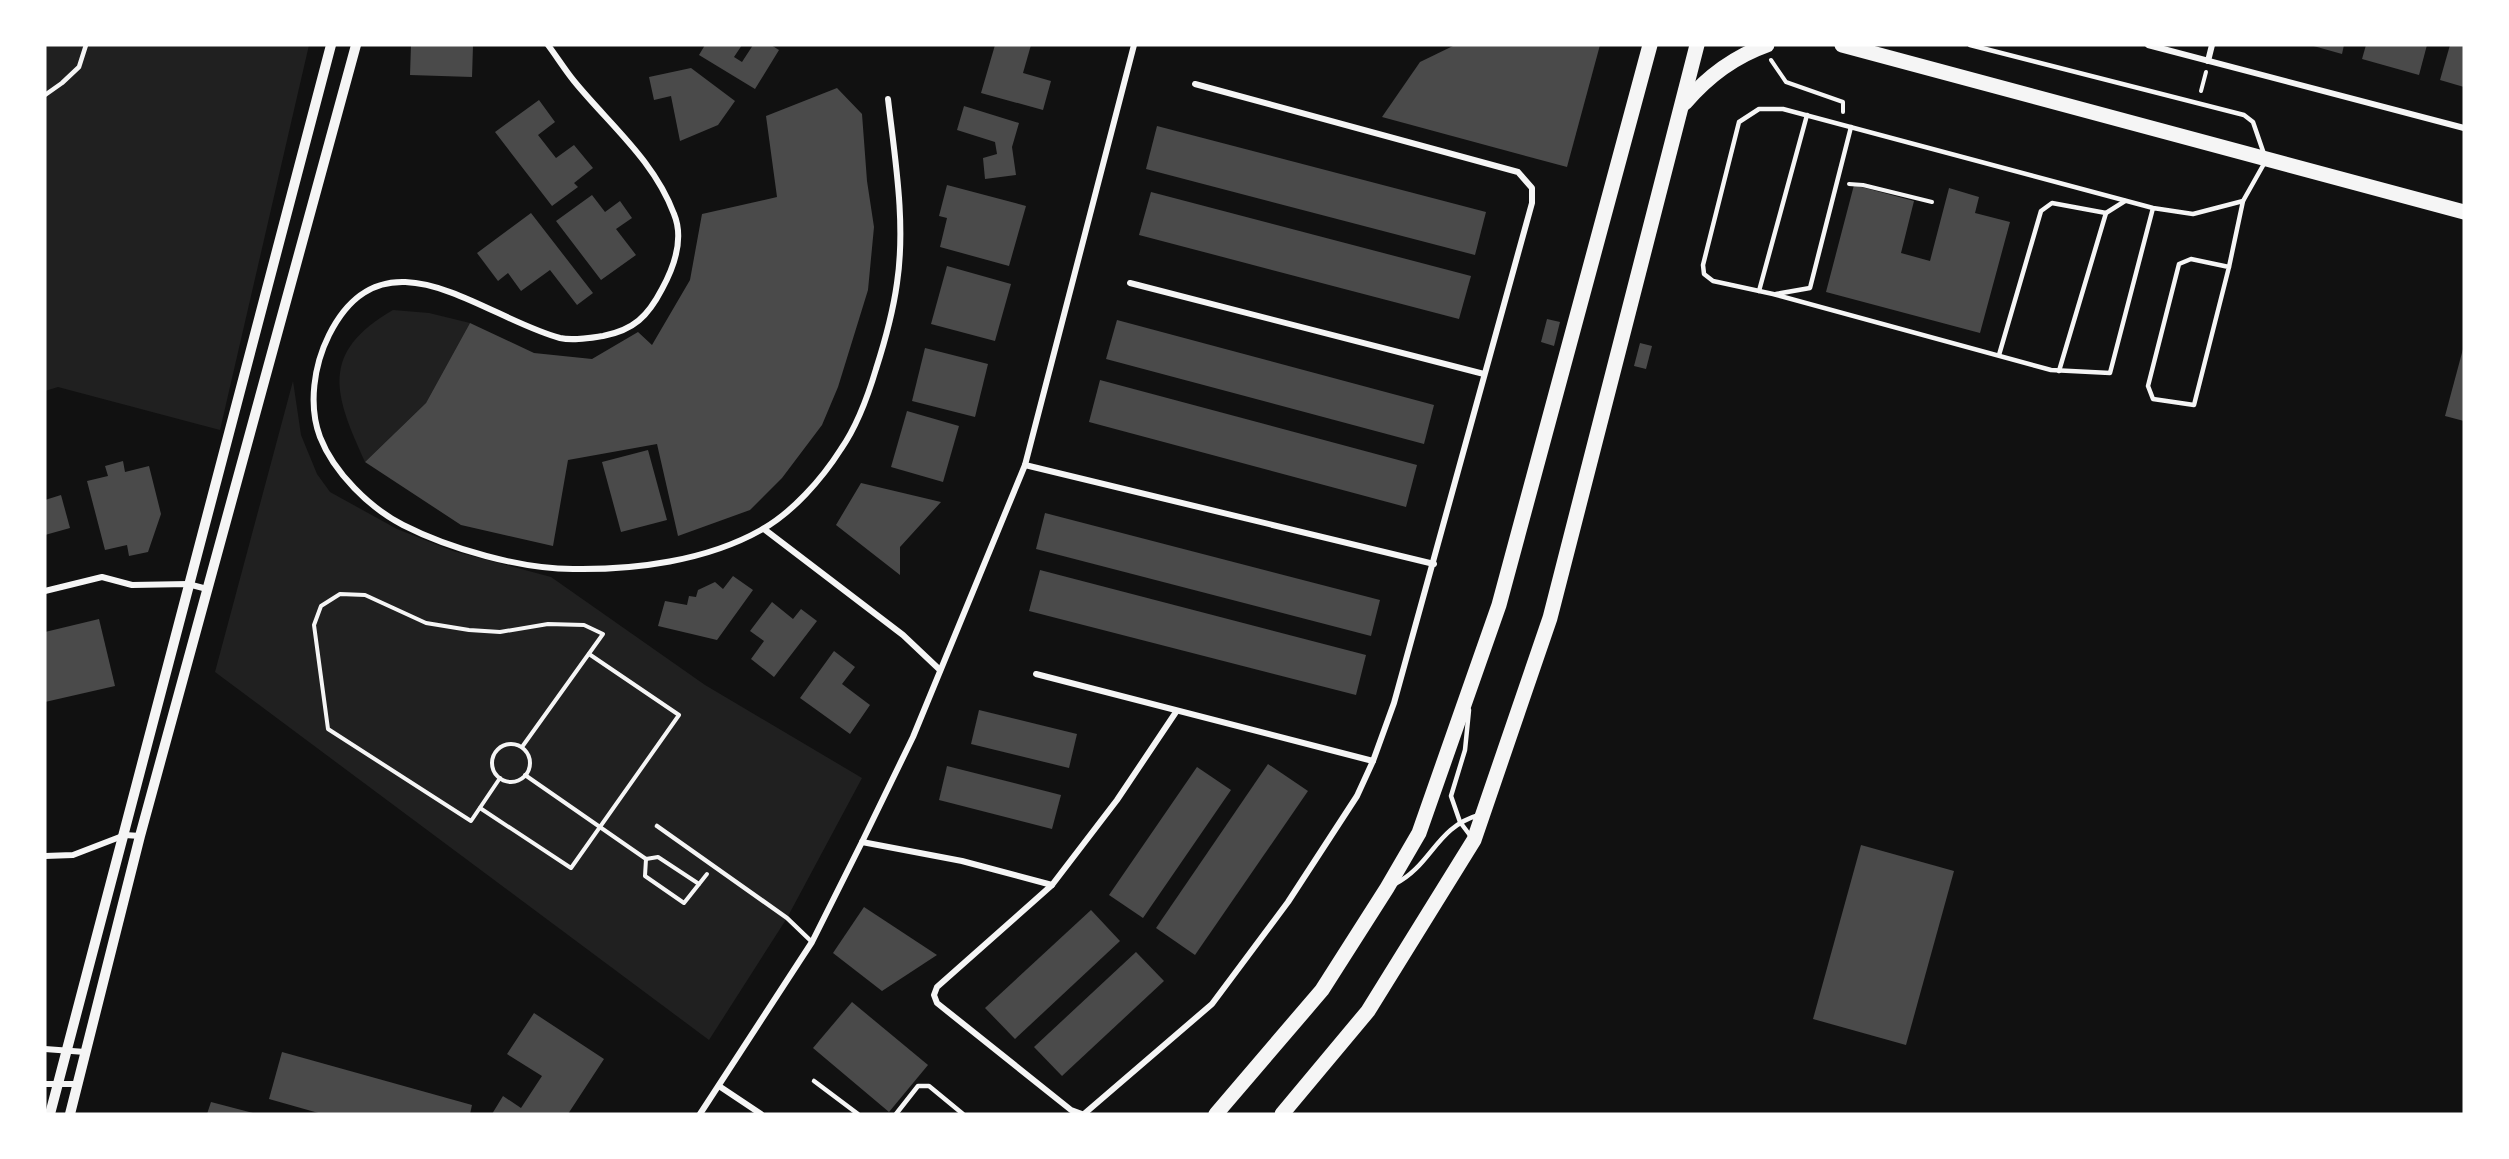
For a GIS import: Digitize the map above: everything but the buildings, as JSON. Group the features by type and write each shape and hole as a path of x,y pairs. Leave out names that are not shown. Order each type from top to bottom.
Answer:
{"main road":[{"path":"1282,1114 1368,1011 1474,840 1550,618 1683,107 1697,45"},
{"path":"1842,45 2464,212"},
{"path":"1216,1114 1322,990 1388,888 1419,833 1499,605 1646,49"},
{"path":"1683,107 1702,83 1727,64 1768,50"}],"street":[{"path":"50,1114 69,1052 188,584 331,45"},
{"path":"70,1114 140,836 356,45"},
{"path":"548,45 573,80 650,167 676,217 678,244 670,274 651,312 620,333 565,339 530,327 440,287 401,280 371,289 344,309 327,338 313,385 319,434 336,467 367,498 401,524 454,546 512,561 570,569 631,567 700,554 729,545 764,529 804,495 842,448 868,395 886,336 898,280 899,197 888,99"},
{"path":"700,1114 812,942 913,736 1025,465 1134,45"},
{"path":"2148,45 2464,128"},
{"path":"2208,61 2212,45"},
{"path":"1176,712 1117,800 1052,885 937,987 934,995 937,1003 1071,1110 1083,1114 1212,1004 1288,902 1357,796 1373,761 1394,703 1532,203 1532,188 1518,172 1195,84"},
{"path":"1130,284 1484,374"},
{"path":"1025,465 1434,564"},
{"path":"764,529 903,635 940,670"},
{"path":"45,591 102,577 132,585 188,584 207,589"},
{"path":"1036,674 1373,761"},
{"path":"45,856 73,855 125,835 140,836"},
{"path":"862,842 962,861 1052,885"},
{"path":"45,1048 85,1052"},
{"path":"45,1084 77,1084"},
{"path":"719,1086 761,1114"}],"lane":[{"path":"45,95 63,83 79,67 86,45"},
{"path":"1970,45 2244,115 2253,122 2266,160 2243,201 2229,267 2194,405 2153,399 2148,386 2179,264 2191,259 2229,267"},
{"path":"2153,208 2110,373 2059,371 1713,280 1704,274 1703,265 1739,122 1759,109 1784,109 2153,208 2193,214 2243,201"},
{"path":"1759,291 1806,115"},
{"path":"1773,294 1810,288 1851,127"},
{"path":"2059,371 2106,213 2125,201"},
{"path":"1999,355 2041,211 2052,203 2106,213"},
{"path":"1468,694 1469,720 1465,750 1451,796 1460,822 1474,840"},
{"path":"1388,888 1420,867 1438,840 1460,822 1483,814"},
{"path":"657,826 787,918 812,942"},
{"path":"814,1081 858,1114"},
{"path":"896,1114 918,1086 923,1084 963,1114"}],"path":[{"path":"1768,50 1772,65 1786,82 1843,102 1843,124"},
{"path":"2199,98 2208,61"},
{"path":"1836,184 1863,185 1932,202"},
{"path":"500,778 471,821 328,729 314,626 321,606 340,594 365,595 426,622 469,630 500,632 548,624 584,625 603,634 522,747"},
{"path":"480,808 571,868 679,715 589,654"},
{"path":"513,744 522,747 529,758 530,766 525,775 518,780 500,778 492,769 492,758 496,750 502,745 513,744"},
{"path":"525,775 646,859 658,857 699,884"},
{"path":"646,859 645,876 684,903 713,866"}],"shaded area":[{"path":"45,45 309,45 220,430 58,387 45,391"},
{"path":"393,310 429,313 470,323 426,403 365,462 346,416 341,395 340,377 343,359 353,342 369,326"},
{"path":"293,381 301,435 317,474 330,492 397,529 453,551 551,577 705,685 862,778 787,918 709,1040 215,672"}]}
